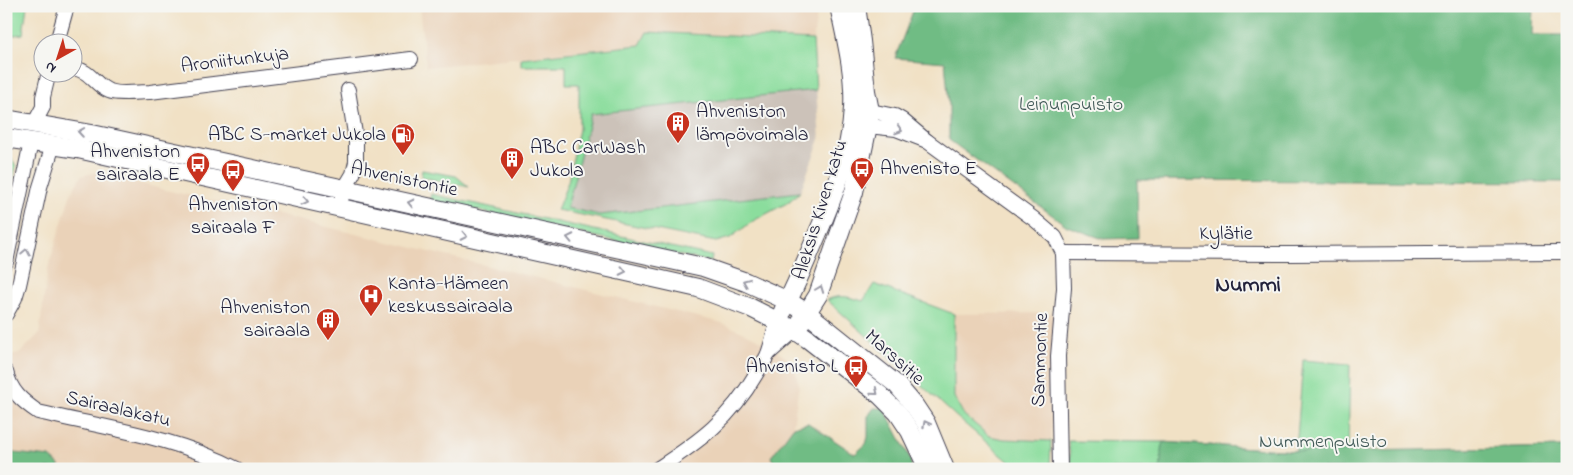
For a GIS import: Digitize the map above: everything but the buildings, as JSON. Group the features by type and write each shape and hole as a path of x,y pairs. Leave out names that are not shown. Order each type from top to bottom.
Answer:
{"main road":[{"name":"Aleksis Kiven katu","path":"778,321 824,218 861,117 852,80 839,6"},
{"name":"Aleksis Kiven katu","path":"795,330 808,313 818,295 854,192 861,117 866,91 856,6"},
{"name":"Ahvenistontie","path":"6,119 92,134 703,267 746,282 788,301"},
{"path":"31,142 34,124"},
{"path":"53,145 55,128"},
{"name":"Ahvenistontie","path":"6,138 78,149 698,288 751,308 778,321"},
{"name":"Marssitie","path":"788,301 808,313 897,385 926,423 945,469"},
{"name":"Marssitie","path":"778,321 808,339 880,395 898,413 910,432 928,469"}],"street":[{"path":"61,32 68,6"},
{"name":"Aroniitunkuja","path":"82,70 112,93 140,92 411,59"},
{"path":"34,124 43,107 43,97 47,82"},
{"path":"339,208 344,189 353,174 356,162 356,140 348,90"},
{"path":"43,107 55,128"},
{"path":"861,117 927,141 1034,219 1055,237 1063,253"},
{"path":"6,262 31,142"},
{"path":"6,314 15,298 19,285 40,187 53,145"},
{"name":"Kylätie","path":"1063,253 1567,252"},
{"name":"Sammontie","path":"1060,469 1058,356 1064,288 1063,253"},
{"path":"657,469 685,451 715,427 732,409 752,382 768,354 778,321"},
{"path":"768,354 795,330"},
{"name":"Sairaalakatu","path":"6,372 9,383 22,401 38,412 187,447 237,469"}],"shaded area":[{"path":"419,6 818,7 813,40 647,32 640,45 426,67"},
{"path":"816,90 820,139 800,192 600,215 566,208 591,114"},
{"name":"Kanta-Hämeen keskussairaala","path":"97,172 169,191 249,208 722,323 758,339 793,362 799,385 793,427 771,457 777,469 6,469 6,357 21,352 39,334 48,268 70,196 81,176"},
{"path":"1056,313 1051,441 1004,439 989,436 964,415 954,397 954,314"}],"green space":[{"path":"6,6 27,6 23,34 6,36"},
{"name":"Leinunpuisto","path":"915,6 1533,6 1532,35 1567,35 1567,182 1137,180 1138,238 1103,239 1067,226 949,140 949,105 945,62 895,58"},
{"path":"647,32 813,40 816,90 591,114 567,208 600,215 800,192 787,203 753,221 730,238 716,242 557,210 568,182 579,129 579,84 566,84 566,66 521,66 521,58 640,45"},
{"path":"6,151 16,166 6,209"},
{"path":"422,170 456,176 469,187 421,177"},
{"path":"431,194 712,256 711,262 430,200"},
{"path":"874,284 954,314 954,397 964,415 989,436 1004,439 1051,441 1050,469 1018,469 960,420 827,300 849,297 863,301"},
{"name":"Nummenpuisto","path":"1303,360 1350,364 1348,452 1567,447 1567,469 1072,469 1068,441 1163,442 1296,451"},
{"path":"874,408 884,408 910,458 912,469 777,469 771,457 793,427 808,423 855,454 866,444 868,416"},
{"path":"1163,442 1310,452 1567,447 1567,469 1160,469"},
{"path":"6,452 50,457 59,465 59,469 6,469"}],"place":[{"name":"Ahveniston lämpövoimala","path":"678,144"},
{"name":"ABC S-market Jukola","path":"403,156"},
{"name":"ABC CarWash Jukola","path":"512,180"},
{"name":"Ahveniston sairaala E","path":"198,185"},
{"name":"Ahvenisto E","path":"862,190"},
{"name":"Ahveniston sairaala F","path":"233,192"},
{"name":"Kanta-Hämeen keskussairaala","path":"371,317"},
{"name":"Ahveniston sairaala","path":"328,341"},
{"name":"Ahvenisto L","path":"856,388"}],"district":[{"name":"Nummi","path":"1248,286"}]}
